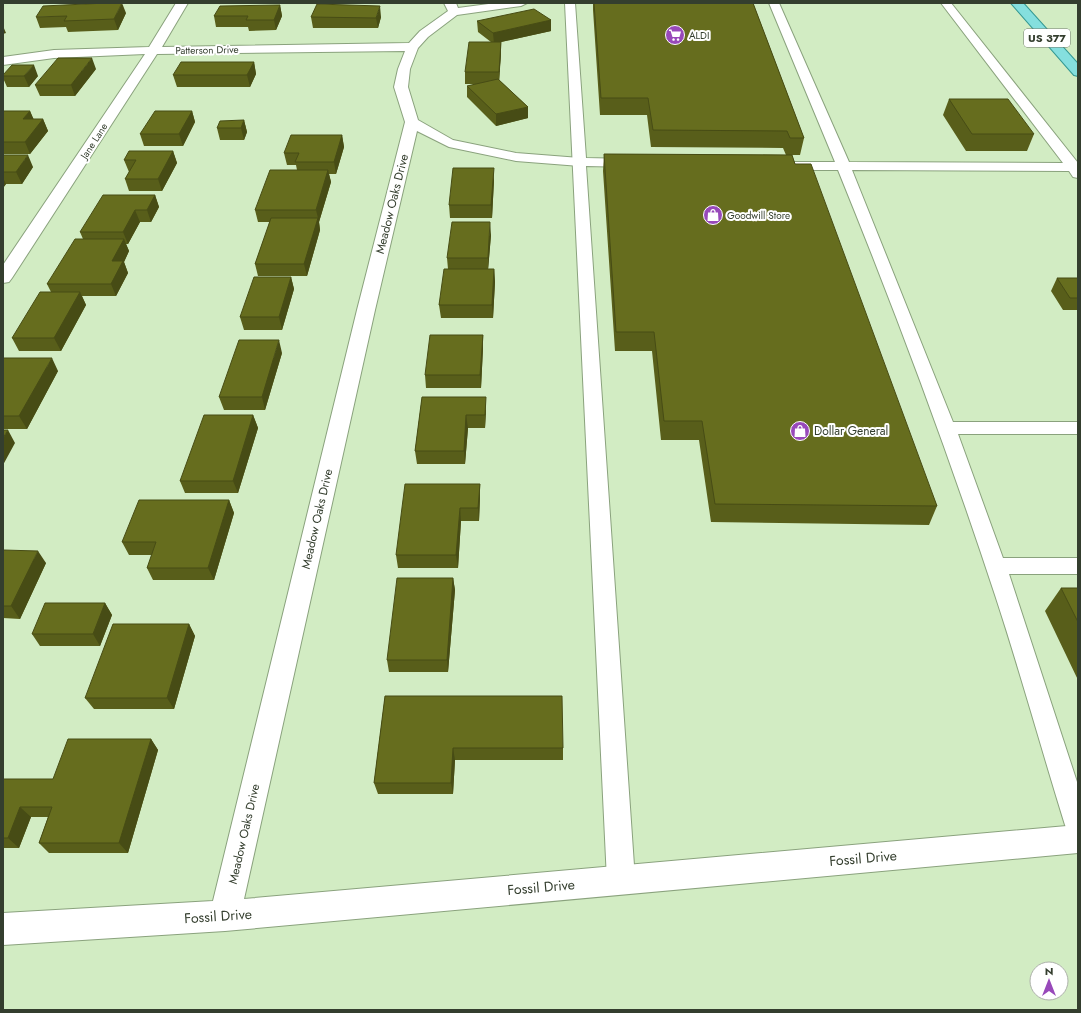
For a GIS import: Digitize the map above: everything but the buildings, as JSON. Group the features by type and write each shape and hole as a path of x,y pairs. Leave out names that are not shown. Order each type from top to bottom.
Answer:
{"main road":[{"name":"US 377","path":"1016,3 1078,72"}],"street":[{"name":"Jane Lane","path":"3,278 153,51 182,3"},
{"path":"521,3 452,8 412,47 404,69 401,87 412,122 449,143 516,157 580,162"},
{"name":"Patterson Drive","path":"3,61 54,54 412,47"},
{"name":"Meadow Oaks Drive","path":"225,916 366,310 412,122"},
{"name":"Fossil Drive","path":"3,929 225,916 1078,839"}],"lane":[{"path":"570,3 621,880"},
{"path":"774,3 845,167 946,428 996,566 1078,825"},
{"path":"946,3 1076,170"},
{"path":"580,162 642,163"},
{"path":"775,166 1076,170"},
{"path":"946,428 1078,428"},
{"path":"996,566 1078,566"}],"place":[{"name":"ALDI","path":"675,35"},
{"name":"Goodwill Store","path":"713,215"},
{"name":"Dollar General","path":"800,431"}]}
